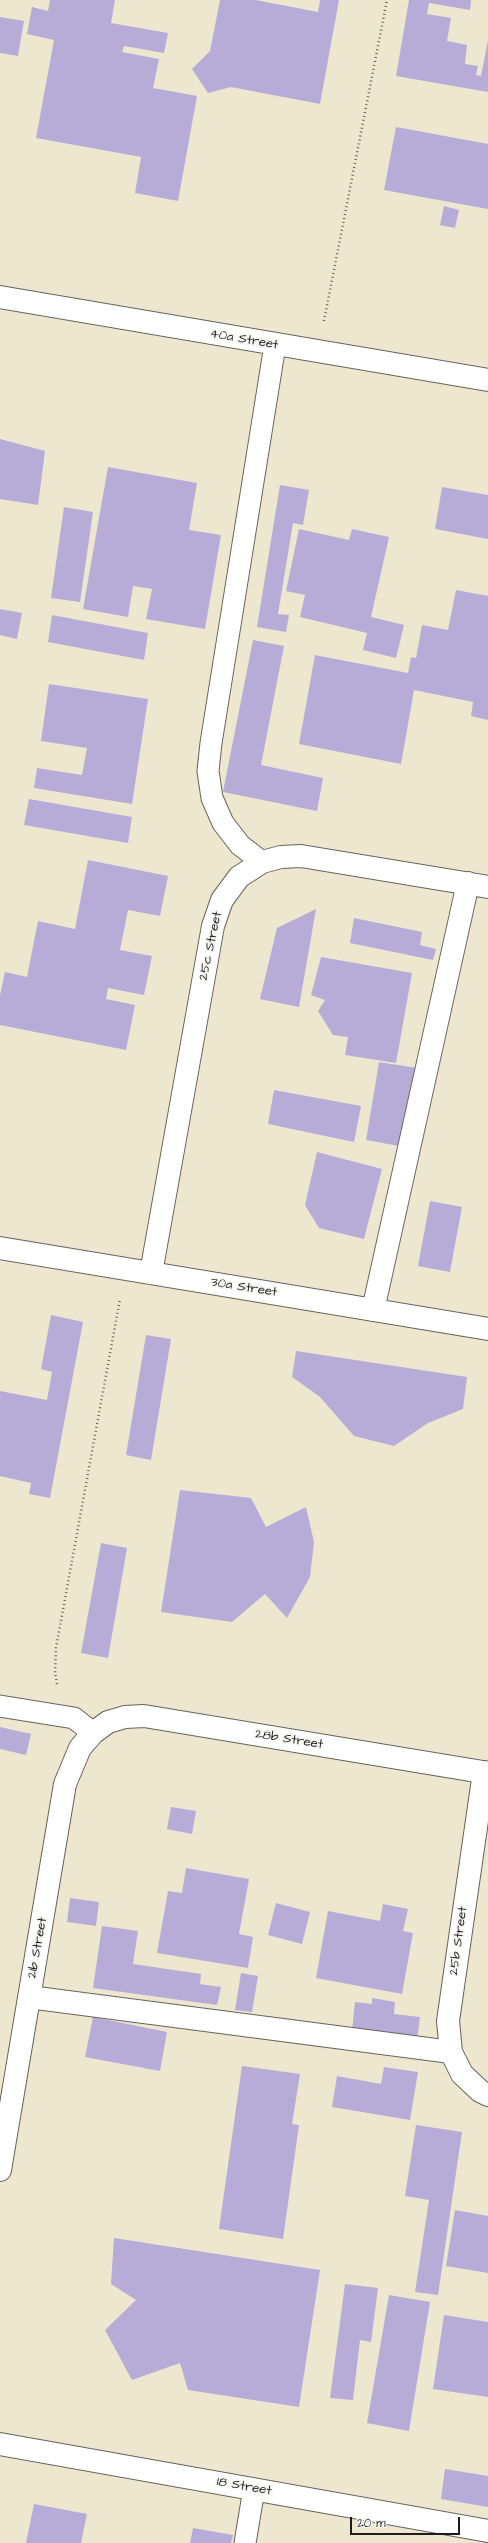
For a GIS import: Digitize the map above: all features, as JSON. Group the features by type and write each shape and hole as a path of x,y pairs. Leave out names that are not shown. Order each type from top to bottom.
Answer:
{"street":[{"name":"40a Street","path":"0,297 318,353 488,380"},
{"name":"25c Street","path":"151,1273 213,926 222,900 239,878 262,862 281,857 300,856 478,885"},
{"path":"373,1310 478,885"},
{"name":"30a Street","path":"0,1248 488,1329"},
{"name":"28b Street","path":"93,1733 108,1722 125,1717 144,1716 486,1773"},
{"name":"21b Street","path":"0,2170 65,1784 80,1748 93,1733"},
{"name":"25b Street","path":"486,1773 448,2021 451,2052 462,2074 480,2091 488,2095"},
{"path":"29,1997 451,2052"},
{"name":"18 Street","path":"0,2444 488,2531"}],"lane":[{"path":"262,862 240,845 223,823 212,798 208,771 210,743 275,345"},
{"path":"0,1706 74,1718 93,1733"},
{"path":"245,2543 254,2489"}],"path":[{"path":"318,353 387,0"},
{"path":"74,1718 61,1697 54,1673 56,1648 126,1269"}],"building":[{"path":"50,0 115,0 111,23 168,33 164,53 124,46 122,52 159,59 153,88 197,96 178,201 135,193 141,157 36,138 54,40 27,34 32,7 48,11"},
{"path":"220,0 256,0 318,12 320,0 339,0 320,104 231,87 208,93 192,69 210,51"},
{"path":"409,0 471,0 470,10 429,3 427,14 451,18 447,41 467,45 465,64 478,66 476,75 481,76 488,40 488,92 396,76"},
{"path":"0,17 24,21 18,56 0,53"},
{"path":"396,127 488,144 488,209 384,190"},
{"path":"444,206 459,210 455,228 440,225"},
{"path":"0,439 45,451 38,505 0,499"},
{"path":"108,467 197,483 189,530 221,535 205,629 146,619 152,589 133,586 128,617 83,609"},
{"path":"280,485 309,490 303,525 293,523 278,614 289,615 286,632 257,627"},
{"path":"442,487 488,495 488,539 435,529"},
{"path":"64,507 93,512 80,602 51,598"},
{"path":"299,529 349,540 352,529 389,537 371,617 404,625 396,658 363,650 367,633 300,617 305,595 286,591"},
{"path":"456,590 488,596 488,720 471,716 473,702 414,690 401,764 299,744 315,655 408,673 411,657 416,658 422,625 448,630"},
{"path":"0,609 22,613 17,639 0,635"},
{"path":"52,615 148,633 144,660 48,642"},
{"path":"253,640 284,646 261,765 323,778 317,811 223,792"},
{"path":"49,684 148,699 132,804 34,788 37,768 82,775 87,748 41,741"},
{"path":"29,799 132,817 128,843 24,825"},
{"path":"88,860 168,876 160,916 128,910 120,950 152,956 144,995 108,988 106,999 135,1005 126,1050 0,1025 0,995 5,972 27,977 38,921 75,929"},
{"path":"316,909 299,1007 260,999 277,928"},
{"path":"354,918 422,932 420,945 436,949 433,960 350,943"},
{"path":"321,957 412,973 396,1063 345,1055 348,1037 333,1035 318,1011 325,1000 311,995"},
{"path":"379,1062 417,1068 405,1147 366,1140"},
{"path":"274,1090 361,1106 354,1142 268,1124"},
{"path":"317,1152 382,1169 364,1239 319,1228 305,1205"},
{"path":"430,1201 462,1207 450,1272 418,1266"},
{"path":"51,1315 83,1322 50,1498 29,1494 31,1483 0,1476 0,1391 47,1400 52,1372 41,1369"},
{"path":"146,1335 171,1339 151,1460 126,1455"},
{"path":"296,1351 467,1377 463,1409 428,1423 394,1446 354,1436 320,1397 292,1377"},
{"path":"180,1490 251,1498 266,1527 306,1507 314,1542 310,1577 287,1618 265,1594 232,1622 161,1612"},
{"path":"101,1543 127,1548 108,1658 81,1653"},
{"path":"0,1727 31,1734 26,1755 0,1749"},
{"path":"171,1807 196,1811 192,1834 167,1829"},
{"path":"186,1868 249,1879 239,1934 253,1937 248,1968 157,1953 168,1891 182,1893"},
{"path":"70,1898 99,1902 96,1926 67,1922"},
{"path":"276,1903 310,1912 302,1944 268,1935"},
{"path":"383,1904 408,1909 403,1931 413,1933 402,1994 316,1978 328,1911 380,1921"},
{"path":"102,1926 138,1931 133,1964 201,1974 200,1984 221,1987 217,2005 93,1988"},
{"path":"241,1973 258,1976 252,2012 235,2010"},
{"path":"372,1998 395,2002 394,2014 420,2017 417,2040 352,2031 355,2002 372,2004"},
{"path":"93,2017 167,2032 160,2071 85,2057"},
{"path":"242,2066 300,2074 292,2124 299,2125 283,2239 219,2229"},
{"path":"384,2067 418,2072 410,2120 332,2107 337,2076 381,2084"},
{"path":"416,2125 462,2132 438,2295 415,2292 429,2200 405,2196"},
{"path":"455,2210 488,2216 488,2273 446,2266"},
{"path":"114,2238 320,2270 299,2407 188,2390 180,2363 132,2380 105,2330 136,2300 111,2284"},
{"path":"345,2284 378,2288 371,2342 360,2340 353,2400 330,2398"},
{"path":"389,2295 430,2302 409,2431 367,2423"},
{"path":"444,2315 488,2322 488,2397 433,2389"},
{"path":"445,2469 488,2476 488,2507 441,2499"},
{"path":"34,2504 87,2514 81,2543 26,2543"},
{"path":"193,2528 233,2535 231,2543 190,2543"}]}
